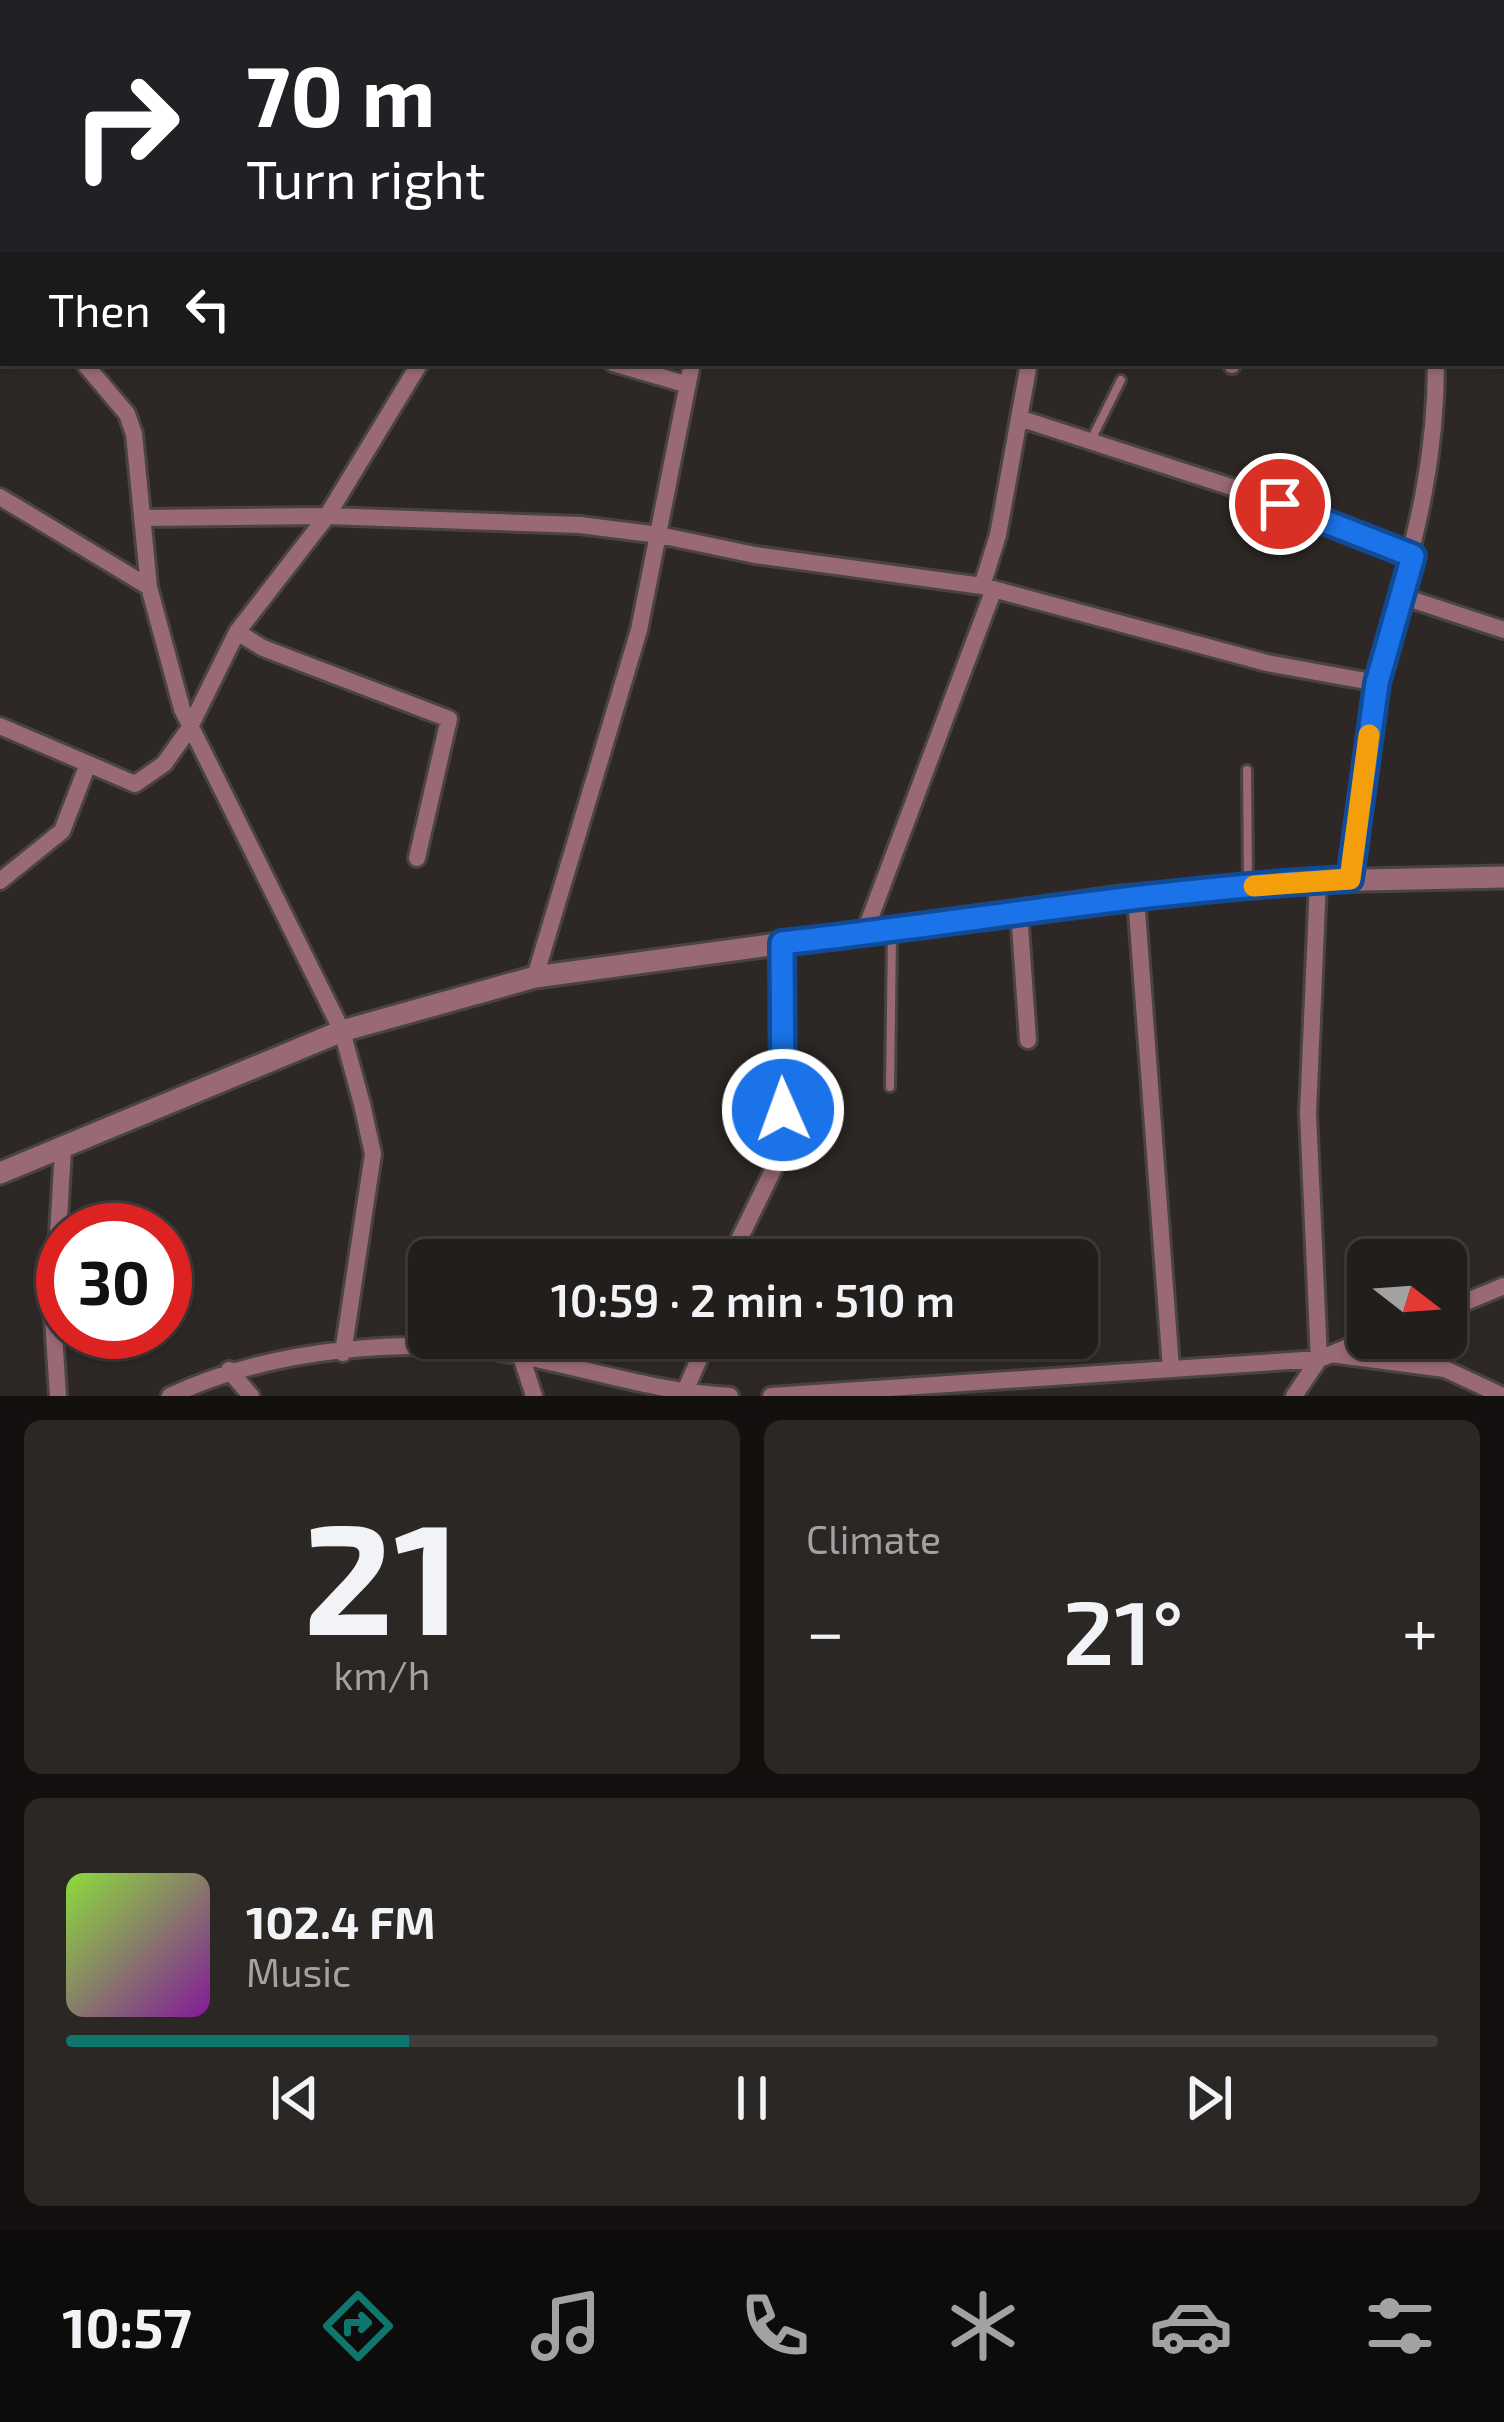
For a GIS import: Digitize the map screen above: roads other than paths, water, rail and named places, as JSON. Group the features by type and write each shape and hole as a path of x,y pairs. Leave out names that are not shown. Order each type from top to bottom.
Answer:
{"street":[{"path":"87,366 127,414 134,434 149,587 189,728 342,1031 373,1154 343,1353"},
{"path":"0,726 135,784 164,764 189,728 237,632 327,516 417,366"},
{"path":"623,366 685,384"},
{"path":"536,977 639,630 691,366"},
{"path":"864,934 988,587 1028,366"},
{"path":"1350,879 1377,683 1413,556 1436,436 1436,366"},
{"path":"1018,418 1256,495 1413,556"},
{"path":"0,497 149,587"},
{"path":"142,518 327,516 580,525 659,535 988,587 1267,662 1377,683"},
{"path":"1401,596 1504,630"},
{"path":"237,632 262,648 449,719 418,858"},
{"path":"0,881 21,870 62,831 88,764"},
{"path":"0,1173 342,1031 536,977 1136,897 1350,879 1504,877"},
{"path":"1318,881 1308,1113 1325,1356"},
{"path":"1136,897 1171,1369"},
{"path":"1019,911 1028,1040"},
{"path":"739,1239 780,1156 782,943"},
{"path":"58,1396 53,1319 63,1150"},
{"path":"1467,1301 1504,1286"},
{"path":"1294,1396 1325,1356 1347,1347"},
{"path":"170,1396 229,1370 343,1353 408,1350"},
{"path":"771,1396 984,1390 1325,1356 1406,1360 1445,1369 1503,1396"},
{"path":"522,1359 534,1396"},
{"path":"534,1359 684,1395 730,1396"},
{"path":"684,1395 699,1359"},
{"path":"229,1370 251,1396"}],"lane":[{"path":"1089,443 1121,380"},
{"path":"1247,770 1248,886"},
{"path":"890,1088 892,932"}]}
